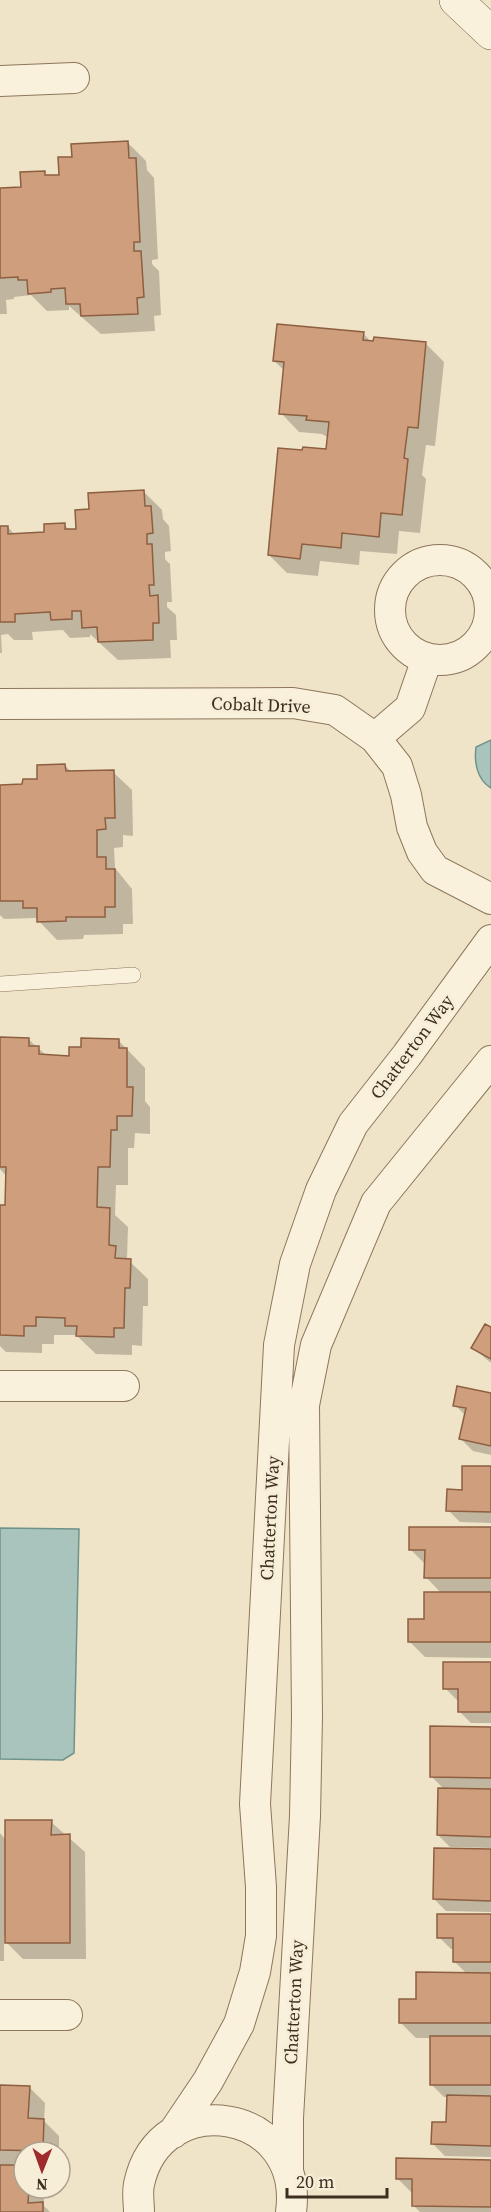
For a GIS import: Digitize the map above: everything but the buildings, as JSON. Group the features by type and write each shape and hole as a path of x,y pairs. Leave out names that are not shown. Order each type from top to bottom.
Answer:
{"main road":[{"path":"456,0 491,33"}],"street":[{"path":"0,81 75,78"},
{"path":"375,738 410,708 427,659"},
{"name":"Cobalt Drive","path":"0,704 293,703 335,710 375,738 397,766 406,795 412,827 422,852 435,870 491,899"},
{"name":"Chatterton Way","path":"172,2133 208,2081 239,2024 255,1972 261,1936 261,1887 255,1804 268,1544 279,1345 295,1264 321,1190 353,1124 407,1055 491,940"},
{"name":"Chatterton Way","path":"291,2212 293,2194 288,2170 290,2094 305,1816 307,1717 304,1405 316,1345 376,1203 491,1061"},
{"path":"0,1386 124,1386"},
{"path":"0,2015 68,2015"},
{"name":"Chatterton Way","path":"139,2212 138,2186 146,2161 162,2140 172,2133 184,2126 208,2119 235,2121 258,2132 276,2148 288,2170"}],"lane":[{"path":"0,984 133,975"}],"water":[{"path":"491,740 491,788 482,780 475,753 476,747"},
{"path":"0,1528 79,1529 74,1753 63,1760 0,1759"}]}
